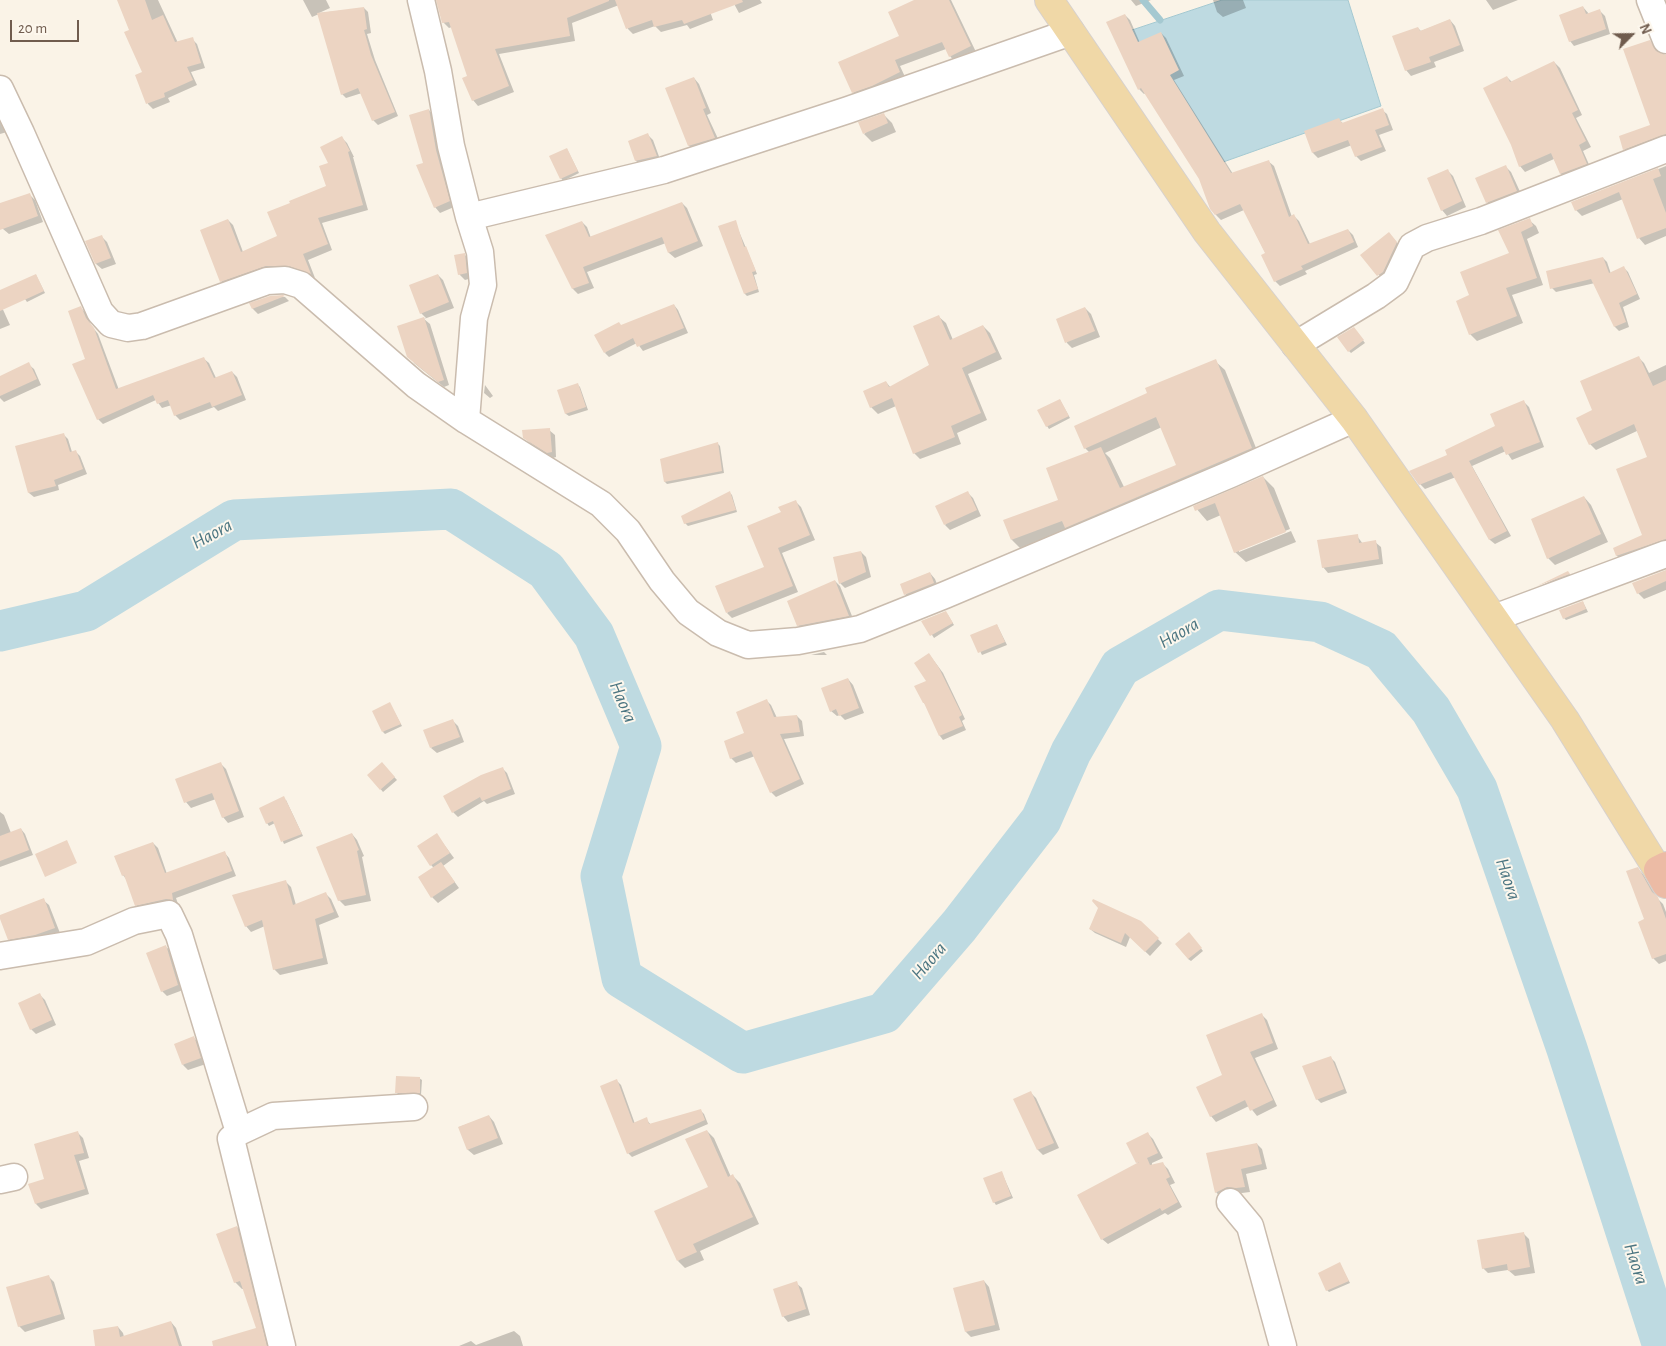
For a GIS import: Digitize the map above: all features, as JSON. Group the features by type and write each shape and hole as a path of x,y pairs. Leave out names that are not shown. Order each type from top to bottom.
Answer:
{"main road":[{"path":"1049,0 1207,232 1354,419 1494,618 1565,720 1663,873"}],"street":[{"path":"421,0 438,71 451,146 480,252 483,285 474,318 466,420"},
{"path":"1650,0 1666,40"},
{"path":"469,217 664,170 848,110 1071,32"},
{"path":"0,89 89,289 100,312 111,324 128,328 142,326 267,281 285,280 301,285 416,386 466,420 601,504 628,531 662,581 688,612 718,633 748,645 798,641 860,629 972,584 1222,478 1354,419"},
{"path":"1295,344 1376,296 1395,282 1412,246 1427,238 1481,221 1666,149"},
{"path":"1494,618 1666,554"},
{"path":"0,956 86,942 134,921 169,914 179,935 239,1132"},
{"path":"282,1346 231,1139 239,1132 273,1116 414,1107"},
{"path":"1230,1202 1250,1226 1283,1346"}],"water":[{"path":"1222,0 1348,0 1381,106 1212,166 1123,33"}],"building":[{"path":"117,0 145,0 152,20 163,15 175,42 193,37 201,63 187,67 193,80 164,93 165,97 146,104 135,75 142,72 124,32 129,30"},
{"path":"436,0 609,1 567,18 570,36 495,49 509,86 472,101 462,78 467,76 449,22 442,23"},
{"path":"615,0 742,0 743,2 684,24 682,20 654,27 652,20 626,29"},
{"path":"914,0 949,0 971,46 949,57 942,42 895,60 900,72 872,86 852,93 838,62 899,36 888,12"},
{"path":"1583,6 1586,14 1600,9 1606,29 1569,42 1559,15"},
{"path":"364,7 367,29 364,30 371,55 395,112 372,121 358,88 341,95 317,13"},
{"path":"1125,14 1138,42 1161,32 1179,70 1170,75 1231,173 1269,160 1289,217 1294,214 1308,244 1348,229 1354,242 1301,266 1303,269 1274,282 1261,255 1265,253 1240,204 1215,215 1210,209 1199,179 1141,88 1138,90 1106,22"},
{"path":"1450,19 1460,45 1429,57 1431,62 1405,71 1392,36 1418,27 1420,31"},
{"path":"1650,40 1656,51 1666,55 1666,134 1623,150 1619,136 1650,125 1623,49"},
{"path":"1554,61 1578,110 1572,113 1586,141 1579,145 1587,164 1560,174 1551,153 1519,167 1511,145 1483,88 1507,76 1510,82"},
{"path":"694,77 706,108 703,109 715,138 688,146 665,88"},
{"path":"1383,108 1389,125 1375,130 1382,147 1355,157 1348,140 1312,153 1304,131 1339,118 1342,123"},
{"path":"429,109 436,150 450,201 434,208 416,165 423,163 409,115"},
{"path":"884,113 888,123 863,134 858,122"},
{"path":"648,133 657,156 635,161 628,141"},
{"path":"342,136 350,151 348,152 363,205 318,218 328,244 303,254 311,274 289,266 266,266 220,282 200,230 228,219 241,252 277,236 267,212 326,186 319,166 328,163 320,147"},
{"path":"567,148 578,171 560,179 549,156"},
{"path":"1506,165 1517,191 1486,203 1475,178"},
{"path":"1658,168 1661,176 1653,179 1666,213 1666,228 1637,239 1619,192 1575,211 1571,202"},
{"path":"1448,169 1462,201 1441,211 1427,178"},
{"path":"30,193 38,216 0,230 0,203"},
{"path":"682,202 698,241 668,253 662,237 583,267 589,283 572,289 545,235 582,221 589,237"},
{"path":"1530,218 1533,226 1521,232 1537,278 1506,288 1517,316 1469,335 1456,301 1469,295 1460,272 1509,253 1498,230"},
{"path":"736,220 744,247 746,246 756,271 752,272 758,289 744,294 718,226"},
{"path":"1389,232 1397,242 1383,272 1377,276 1360,255"},
{"path":"102,235 111,258 95,264 85,241"},
{"path":"465,253 467,273 458,275 454,255"},
{"path":"1603,257 1609,273 1624,266 1637,294 1619,303 1626,322 1614,327 1591,279 1550,289 1546,271"},
{"path":"36,274 44,291 0,311 0,290"},
{"path":"438,274 449,302 420,314 409,285"},
{"path":"270,296 285,296 252,309 249,303"},
{"path":"674,304 684,328 637,347 633,338 604,353 594,335 619,322 621,325"},
{"path":"81,306 86,318 94,328 116,389 204,357 214,378 232,371 242,395 212,407 210,402 174,416 168,400 157,404 153,395 97,420 72,364 85,359 68,311"},
{"path":"1085,307 1095,331 1065,343 1056,319"},
{"path":"939,315 950,340 983,325 996,352 962,368 981,413 951,426 955,437 913,454 892,398 870,408 863,391 886,381 889,387 929,365 913,326"},
{"path":"424,317 444,380 438,382 407,357 397,326"},
{"path":"1354,327 1364,340 1348,352 1337,337"},
{"path":"1639,356 1653,386 1666,380 1666,539 1616,556 1613,548 1642,535 1616,469 1647,457 1634,424 1589,445 1576,418 1592,410 1580,381"},
{"path":"1216,359 1252,448 1065,528 1062,521 1011,540 1003,520 1058,500 1046,468 1101,447 1120,488 1176,465 1156,417 1084,449 1074,426 1147,393 1145,388"},
{"path":"29,362 37,379 0,396 0,376"},
{"path":"578,383 586,407 565,414 557,390"},
{"path":"1060,399 1069,416 1046,427 1037,410"},
{"path":"1524,400 1540,442 1506,455 1502,446 1469,461 1507,531 1489,540 1451,472 1419,485 1409,471 1447,455 1445,450 1495,426 1490,414"},
{"path":"550,428 552,452 547,453 523,438 522,430"},
{"path":"64,433 70,452 76,450 83,469 54,480 56,486 28,493 15,446"},
{"path":"718,442 722,471 664,482 660,459"},
{"path":"1263,476 1286,532 1234,553 1215,503 1195,511 1193,506"},
{"path":"730,491 736,510 684,524 681,516"},
{"path":"968,491 977,510 944,525 935,506"},
{"path":"1584,496 1601,534 1547,559 1531,519"},
{"path":"796,500 810,535 778,548 793,586 726,613 715,586 764,567 747,526 781,512 778,507"},
{"path":"1358,534 1359,543 1376,540 1379,559 1322,568 1317,540"},
{"path":"861,551 866,572 839,584 833,557"},
{"path":"1666,570 1666,581 1637,594 1632,583"},
{"path":"1568,571 1570,574 1537,586"},
{"path":"930,572 934,583 904,595 900,584"},
{"path":"835,580 849,616 797,626 787,601"},
{"path":"1583,601 1586,609 1563,619 1559,610"},
{"path":"946,611 953,623 930,636 921,621"},
{"path":"997,624 1005,642 978,653 970,635"},
{"path":"929,653 939,668 962,715 959,717 963,726 939,736 914,686 926,681 914,663"},
{"path":"848,678 859,708 839,716 836,709 830,712 821,688"},
{"path":"767,699 774,717 797,715 800,732 780,734 800,779 770,793 751,751 730,759 724,741 744,733 736,712"},
{"path":"390,702 401,724 382,732 372,711"},
{"path":"453,719 460,737 430,748 423,730"},
{"path":"221,762 239,811 222,818 212,793 184,803 175,779"},
{"path":"382,762 395,777 380,790 367,775"},
{"path":"503,767 511,789 482,801 480,797 452,813 443,796 481,775"},
{"path":"284,796 302,834 281,842 273,821 266,824 259,808"},
{"path":"21,828 29,850 0,861 0,836"},
{"path":"352,833 359,850 357,851 366,895 338,901 316,847"},
{"path":"437,833 450,853 430,866 417,846"},
{"path":"67,840 77,863 45,877 35,854"},
{"path":"153,842 165,873 225,851 232,871 172,893 173,900 166,899 135,906 124,875 122,876 114,856"},
{"path":"441,862 455,882 431,898 418,877"},
{"path":"1638,867 1652,892 1658,897 1666,919 1666,954 1652,959 1638,922 1644,919 1626,871"},
{"path":"286,880 293,905 326,892 334,912 315,919 323,958 273,970 262,920 245,927 232,895"},
{"path":"44,898 55,928 35,935 8,940 0,915"},
{"path":"1093,899 1141,921 1159,938 1145,952 1125,933 1121,943 1089,929 1098,908 1092,901"},
{"path":"1189,932 1202,948 1188,959 1175,944"},
{"path":"166,945 178,985 161,992 146,953"},
{"path":"40,993 52,1020 30,1030 18,1003"},
{"path":"1262,1013 1273,1043 1250,1052 1273,1100 1250,1111 1245,1100 1210,1117 1196,1087 1222,1075 1206,1035"},
{"path":"194,1036 201,1058 182,1065 174,1044"},
{"path":"1331,1056 1344,1089 1316,1100 1302,1066"},
{"path":"396,1076 420,1077 420,1093 395,1093"},
{"path":"617,1079 633,1123 647,1117 649,1124 701,1109 705,1120 627,1154 600,1086"},
{"path":"1031,1091 1054,1143 1037,1150 1013,1099"},
{"path":"489,1115 498,1138 467,1150 458,1127"},
{"path":"707,1130 728,1177 733,1174 753,1217 693,1244 697,1252 677,1261 654,1211 708,1187 685,1139"},
{"path":"78,1131 84,1153 74,1155 85,1189 35,1204 28,1184 44,1179 34,1144"},
{"path":"1148,1132 1158,1153 1147,1158 1150,1165 1163,1162 1170,1177 1166,1179 1178,1202 1162,1211 1160,1208 1101,1240 1077,1195 1139,1162 1136,1163 1126,1143"},
{"path":"1257,1143 1262,1164 1241,1169 1245,1187 1227,1187 1215,1193 1206,1153"},
{"path":"1002,1171 1011,1196 993,1203 983,1178"},
{"path":"237,1226 267,1346 213,1346 212,1341 256,1328 240,1281 234,1283 216,1234"},
{"path":"1524,1232 1530,1267 1508,1271 1507,1264 1482,1269 1477,1240"},
{"path":"1340,1262 1349,1281 1326,1291 1318,1273"},
{"path":"49,1275 61,1314 18,1327 6,1287"},
{"path":"984,1280 995,1325 965,1332 953,1288"},
{"path":"797,1281 806,1309 782,1317 773,1289"},
{"path":"171,1321 179,1346 95,1346 93,1330 118,1326 120,1337"}],"waterway":[{"path":"1143,0 1160,20"},
{"name":"Haora","path":"0,631 86,611 234,520 451,509 546,570 594,635 641,746 601,876 622,978 743,1053 884,1013 959,926 1041,820 1071,752 1120,667 1219,610 1320,622 1381,650 1431,710 1477,789 1567,1049 1663,1346"}]}
